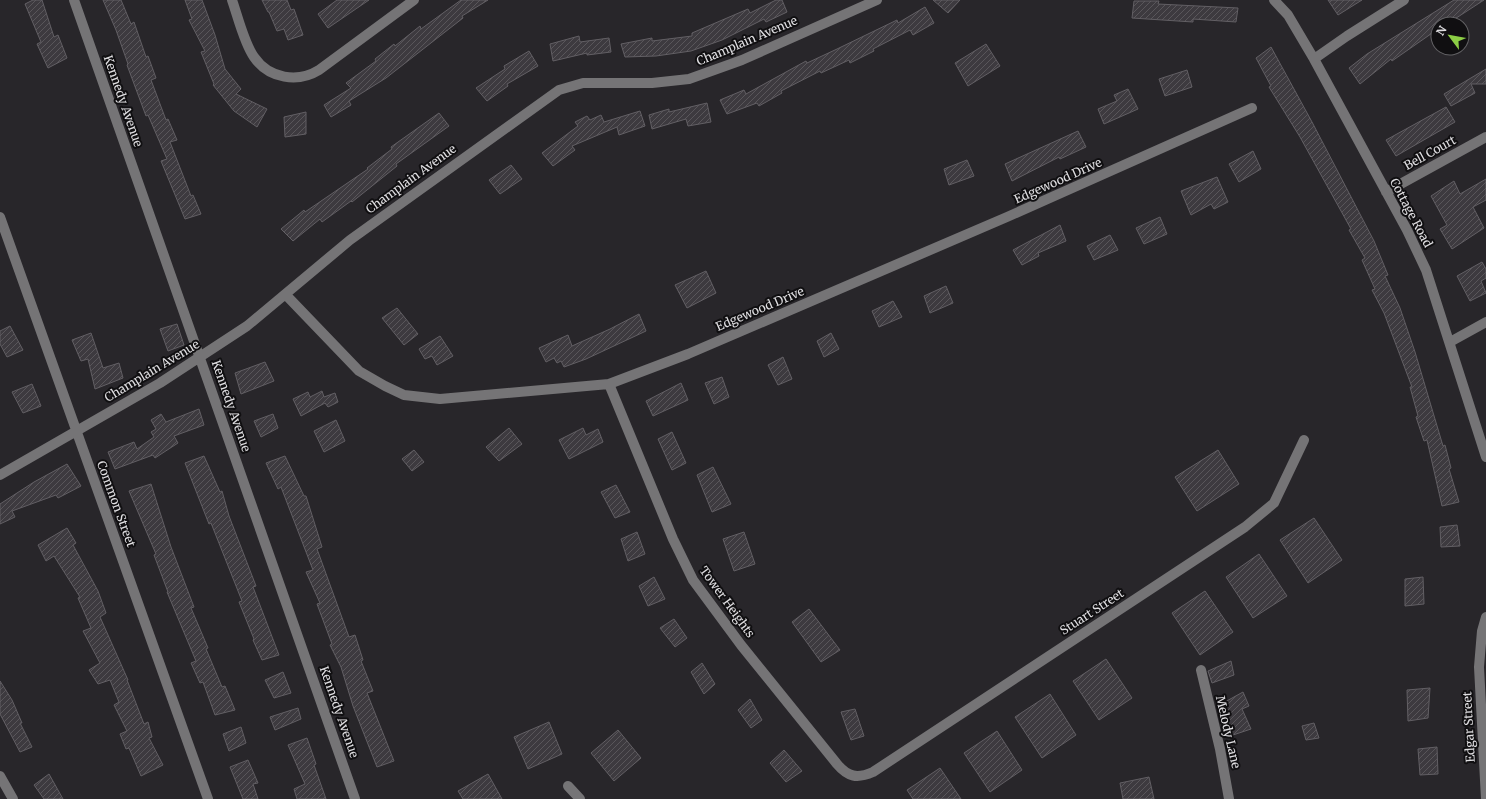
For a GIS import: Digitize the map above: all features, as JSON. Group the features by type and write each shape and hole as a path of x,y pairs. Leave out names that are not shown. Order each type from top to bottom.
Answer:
{"street":[{"name":"Kennedy Avenue","path":"74,0 356,799"},
{"path":"232,0 254,57 261,66 284,77 293,78 303,77 315,72 414,0"},
{"name":"Champlain Avenue","path":"0,475 77,432 200,358 247,326 350,240 559,90 583,83 652,84 689,79 742,60 877,0"},
{"name":"Cottage Road","path":"1274,0 1288,15 1314,59 1386,192 1426,270 1486,457"},
{"path":"1314,59 1404,0"},
{"name":"Edgewood Drive","path":"286,295 359,371 404,395 440,399 609,384 684,356 1007,217 1252,108"},
{"name":"Bell Court","path":"1386,192 1486,137"},
{"name":"Common Street","path":"0,217 208,799"},
{"path":"1450,342 1486,322"},
{"name":"Tower Heights","path":"609,384 661,510 693,580 741,645 840,768 851,776 862,776"},
{"name":"Stuart Street","path":"862,776 873,772 1245,527 1274,503 1304,440"},
{"name":"Edgar Street","path":"1486,617 1480,654 1486,799"},
{"name":"Melody Lane","path":"1201,670 1220,749 1229,799"},
{"path":"0,776 12,799"},
{"path":"568,786 580,799"}],"building":[{"path":"33,0 42,0 54,37 58,35 67,58 48,68 37,44 41,42 25,4"},
{"path":"103,0 121,0 131,24 134,22 146,57 148,56 156,78 151,80 166,120 168,119 177,140 170,142 191,196 193,195 201,214 185,219 161,161 167,159 148,115 146,116 116,30"},
{"path":"185,0 202,0 215,35 225,69 241,89 236,94 267,109 257,127 234,111 213,85 214,84 201,52 205,51 189,20 192,19"},
{"path":"262,0 287,0 291,10 294,9 303,35 288,40 284,29 277,31"},
{"path":"337,0 369,0 328,28 318,14"},
{"path":"461,0 488,0 462,16 463,18 386,78 349,101 351,105 331,117 324,105 351,88 346,83 376,61 375,59 394,44 395,46 420,26 421,29"},
{"path":"776,0 782,0 787,12 766,22 764,19 722,40 691,51 656,56 625,57 621,44 652,38 652,41 692,36 692,33 748,9 750,13"},
{"path":"933,0 960,0 948,13"},
{"path":"1328,0 1362,0 1338,15"},
{"path":"1454,0 1484,0 1459,16 1430,16 1430,35 1392,61 1391,59 1360,84 1349,68 1367,54"},
{"path":"1134,1 1159,1 1158,4 1238,8 1236,22 1193,19 1193,22 1132,18"},
{"path":"925,7 934,23 913,35 910,30 850,63 849,60 821,73 820,71 781,91 782,93 759,106 757,103 727,114 720,100 744,90 746,94 806,61 807,63 897,20 898,23"},
{"path":"579,36 580,42 609,38 611,52 587,55 587,53 553,61 550,44"},
{"path":"986,44 1000,66 968,86 955,63"},
{"path":"1271,47 1374,241 1388,275 1385,276 1400,308 1415,352 1443,446 1445,445 1451,468 1449,469 1459,502 1442,506 1427,440 1424,441 1416,417 1418,416 1410,387 1412,387 1384,313 1372,290 1375,289 1362,260 1365,258 1349,230 1351,229 1300,137 1269,87 1271,86 1256,58"},
{"path":"529,51 538,66 507,84 508,86 487,101 476,88 505,69 504,66"},
{"path":"1486,69 1486,84 1471,84 1475,93 1451,106 1444,94"},
{"path":"1187,70 1192,87 1165,96 1159,79"},
{"path":"1128,89 1138,109 1104,124 1098,109 1117,101 1114,95"},
{"path":"707,103 711,122 688,126 686,119 652,129 649,115 669,109 669,112"},
{"path":"1446,107 1455,122 1396,156 1386,140"},
{"path":"640,111 645,126 619,135 617,127 572,146 575,150 553,166 542,153 578,126 575,122 587,116 590,120 601,115 604,122"},
{"path":"306,112 306,134 285,137 284,117"},
{"path":"439,113 449,126 396,164 397,166 352,202 351,201 322,222 320,219 293,241 281,229 304,210 305,212 368,169 367,168 392,149 391,147"},
{"path":"1078,131 1086,147 1060,159 1059,157 1012,181 1005,164"},
{"path":"1253,151 1261,169 1239,182 1229,164"},
{"path":"967,160 974,176 949,185 944,169"},
{"path":"511,165 522,179 500,194 489,180"},
{"path":"1217,177 1228,202 1214,209 1211,204 1191,215 1181,191"},
{"path":"1486,179 1486,200 1473,207 1484,228 1452,249 1440,229 1447,225 1431,196 1454,181 1460,194"},
{"path":"1160,217 1167,234 1144,244 1136,228"},
{"path":"1060,225 1066,241 1038,253 1039,256 1022,265 1013,250"},
{"path":"1110,235 1118,250 1094,260 1087,246"},
{"path":"1482,262 1486,269 1486,278 1481,281 1486,293 1470,301 1457,276"},
{"path":"706,271 716,293 687,308 675,285"},
{"path":"946,286 953,303 930,313 924,296"},
{"path":"893,301 902,317 879,327 872,311"},
{"path":"397,308 418,334 404,345 382,318"},
{"path":"639,314 646,331 586,359 564,367 561,361 557,363 554,358 546,362 539,348 568,335 572,346"},
{"path":"177,324 184,345 168,351 160,329"},
{"path":"10,326 23,350 7,357 0,344 0,331"},
{"path":"91,333 103,368 119,363 123,378 95,389 88,359 81,361 72,340"},
{"path":"831,333 839,349 824,357 817,341"},
{"path":"440,336 453,356 437,365 432,356 425,359 419,349"},
{"path":"783,357 792,379 778,385 768,365"},
{"path":"265,362 274,381 241,394 235,373"},
{"path":"722,377 729,397 714,404 705,383"},
{"path":"681,383 688,400 653,416 646,401"},
{"path":"32,384 41,406 23,413 12,392"},
{"path":"322,391 324,397 335,393 338,402 328,407 325,403 301,416 293,399 308,392 310,397"},
{"path":"199,409 204,425 174,436 178,443 155,458 153,455 115,469 108,452 134,442 137,449 154,437 151,432 156,429 151,420 161,414 166,422"},
{"path":"273,414 278,428 261,437 254,421"},
{"path":"336,420 345,441 324,452 314,431"},
{"path":"509,428 522,444 499,461 486,447"},
{"path":"583,428 586,435 598,429 603,442 569,459 559,440"},
{"path":"672,432 686,463 672,470 658,439"},
{"path":"414,450 424,462 412,471 402,459"},
{"path":"1218,450 1239,484 1197,511 1175,477"},
{"path":"204,456 220,492 222,491 229,516 256,586 253,587 279,655 262,660 239,602 242,601 185,463"},
{"path":"285,456 304,496 306,496 322,547 317,549 349,637 355,635 363,660 361,661 373,691 367,693 394,761 377,767 353,706 341,667 330,645 332,644 317,604 320,603 306,572 313,570 281,487 278,489 266,463"},
{"path":"67,464 81,486 58,498 56,495 12,511 15,517 0,524 0,504 34,482"},
{"path":"713,467 731,504 712,512 697,475"},
{"path":"151,484 171,547 194,607 191,608 208,648 206,649 222,687 225,686 235,710 215,715 203,682 200,683 191,663 196,661 167,592 154,555 156,554 129,491"},
{"path":"616,485 630,512 615,518 601,492"},
{"path":"1314,518 1342,560 1308,583 1280,540"},
{"path":"1457,525 1460,546 1441,547 1440,527"},
{"path":"67,528 76,543 73,545 98,591 106,613 100,617 128,680 144,724 148,722 152,737 149,738 163,765 141,776 129,748 126,749 120,734 127,731 114,705 119,702 110,680 98,684 89,670 100,663 83,631 91,628 78,598 80,597 54,556 46,561 38,545"},
{"path":"637,532 645,554 628,561 621,539"},
{"path":"744,532 755,564 734,571 723,539"},
{"path":"1259,554 1287,596 1253,618 1226,577"},
{"path":"654,577 665,599 648,606 639,586"},
{"path":"1423,577 1424,604 1405,606 1405,579"},
{"path":"1205,591 1233,632 1200,655 1172,613"},
{"path":"809,609 840,650 821,662 792,622"},
{"path":"674,619 687,638 675,647 660,628"},
{"path":"1106,659 1132,698 1099,720 1073,681"},
{"path":"1231,661 1234,675 1212,683 1208,671"},
{"path":"702,663 715,684 704,694 691,672"},
{"path":"283,672 291,693 274,698 265,680"},
{"path":"0,681 12,700 22,723 20,723 32,747 20,752 0,714"},
{"path":"1430,688 1428,718 1408,721 1407,690"},
{"path":"1243,692 1249,706 1242,709 1251,729 1233,735 1223,703"},
{"path":"1050,694 1076,735 1042,758 1015,717"},
{"path":"750,699 762,720 751,728 738,710"},
{"path":"298,708 301,719 275,730 270,717"},
{"path":"855,709 864,736 851,740 841,712"},
{"path":"549,722 562,754 528,769 514,737"},
{"path":"1314,723 1319,738 1306,740 1302,726"},
{"path":"241,727 246,743 229,751 223,734"},
{"path":"618,730 641,758 614,781 591,753"},
{"path":"997,731 1022,770 990,792 964,753"},
{"path":"307,738 316,764 314,765 326,799 297,799 294,789 305,784 288,745"},
{"path":"1437,747 1438,774 1420,775 1418,749"},
{"path":"784,750 802,771 786,782 770,763"},
{"path":"248,760 258,783 253,784 258,799 243,799 230,767"},
{"path":"940,768 961,799 913,799 907,790"},
{"path":"49,774 63,799 44,799 34,785"},
{"path":"488,774 502,799 463,799 458,791"},
{"path":"1149,777 1154,799 1123,799 1120,783"}]}
